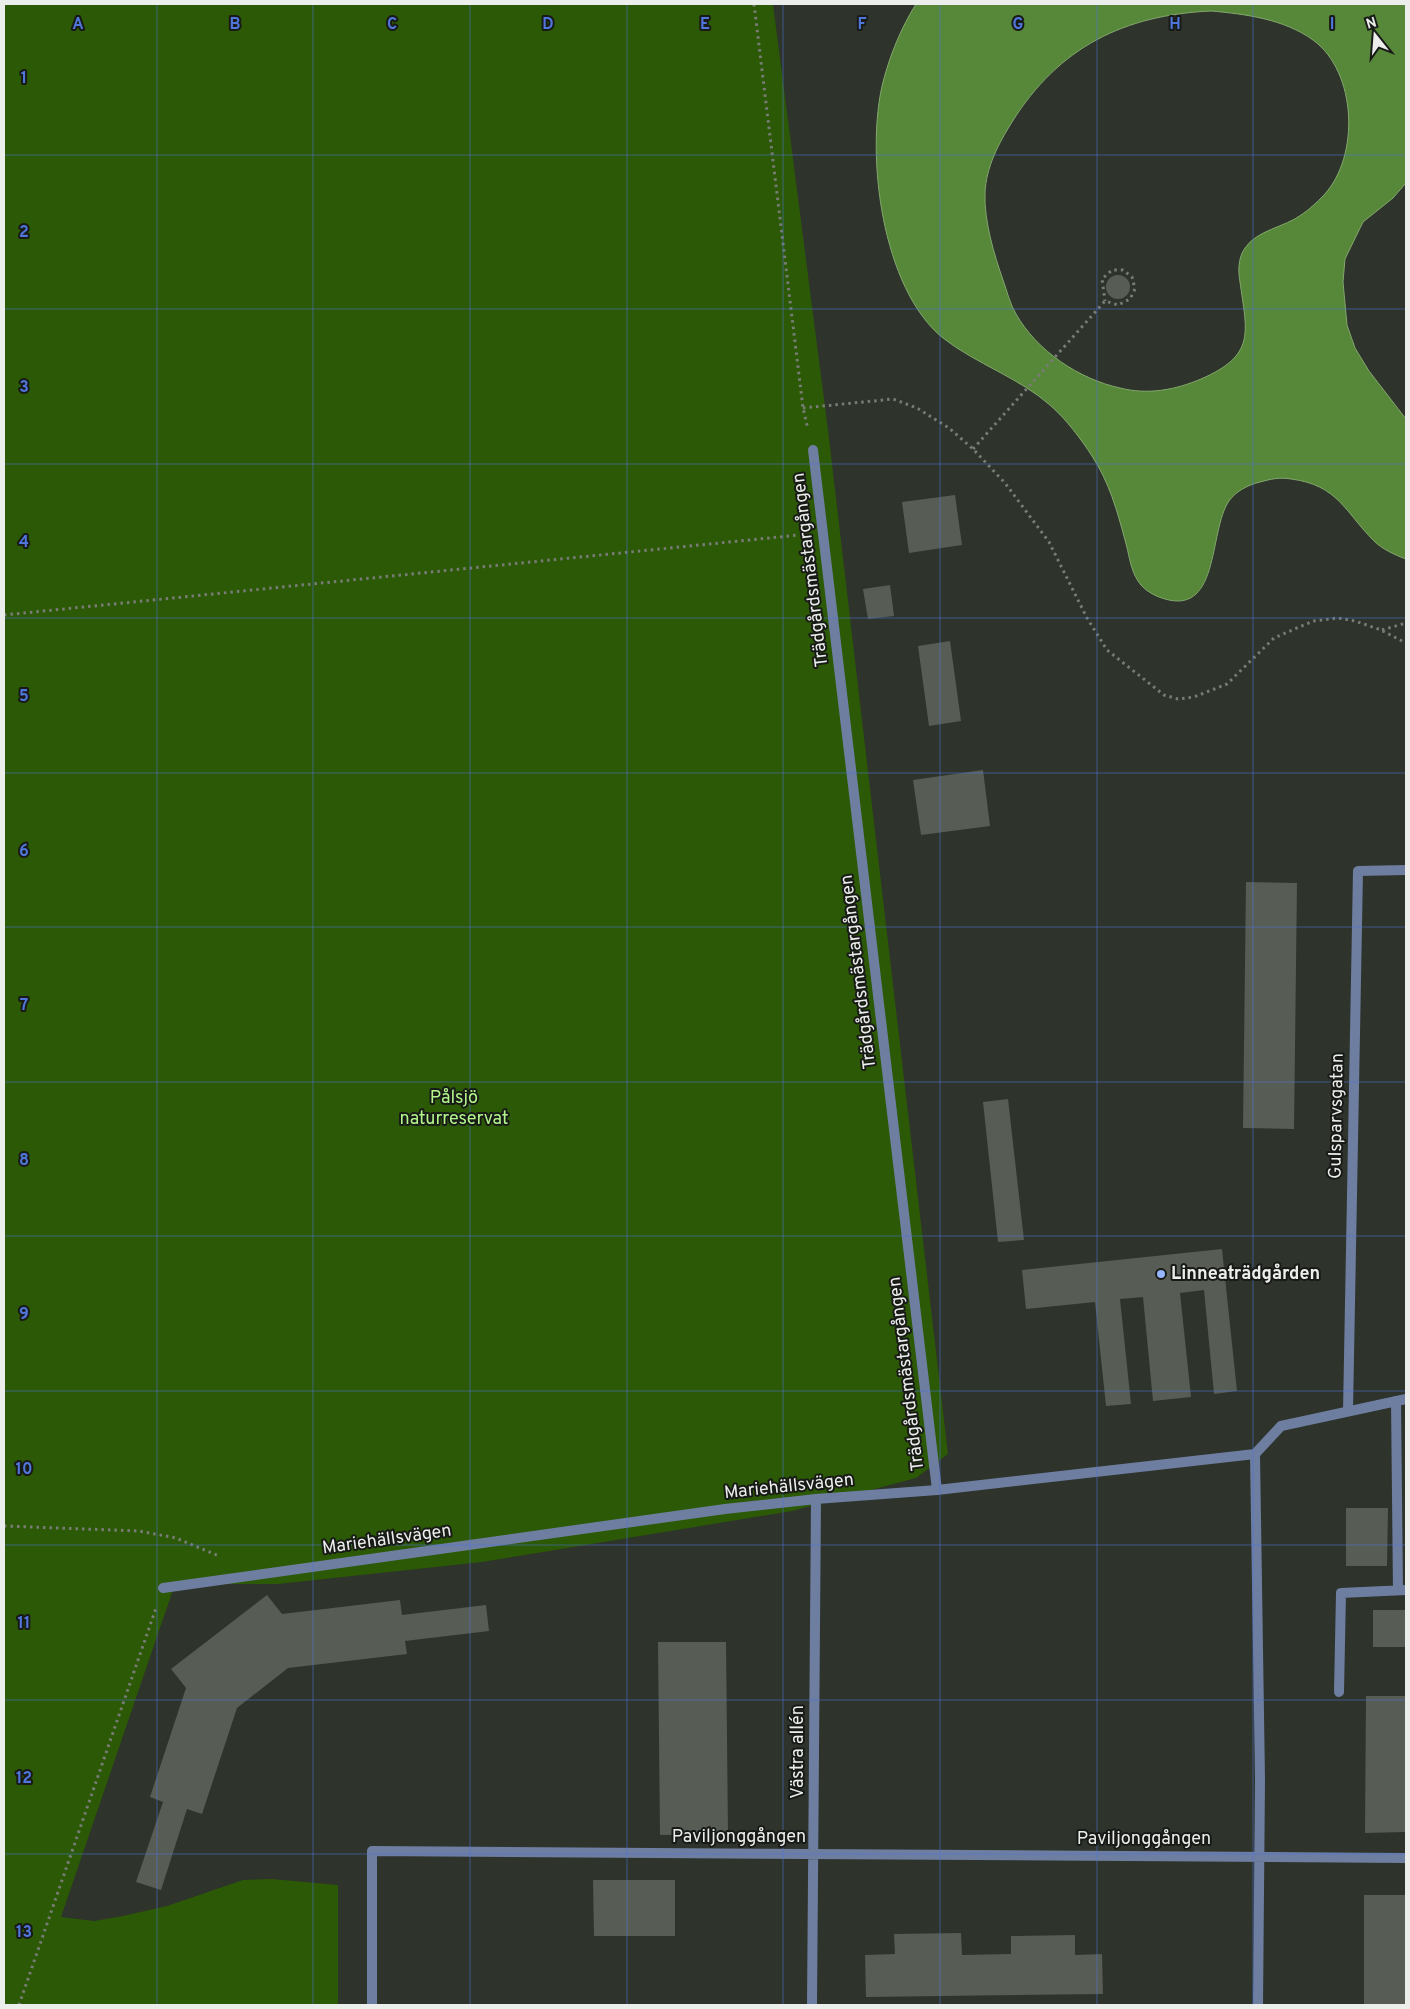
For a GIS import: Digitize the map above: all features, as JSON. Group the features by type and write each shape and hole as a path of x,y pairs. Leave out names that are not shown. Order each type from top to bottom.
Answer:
{"street":[{"name":"Trädgårdsmästargången","path":"813,450 937,1490"},
{"name":"Gulsparvsgatan","path":"1348,1411 1358,871 1406,870"},
{"path":"1258,2005 1259,1856 1255,1454 1281,1426 1401,1400 1402,1590 1341,1593 1339,1692"},
{"name":"Mariehällsvägen","path":"163,1588 725,1509 816,1499 937,1490 1255,1454"},
{"name":"Västra allén","path":"812,2005 816,1499"},
{"name":"Paviljonggången","path":"372,2005 372,1851 1406,1858"}],"path":[{"path":"754,4 803,408 813,450"},
{"path":"973,449 1105,301 1102,279 1112,270 1123,270 1132,277 1135,289 1130,299 1118,305 1105,301"},
{"path":"803,408 893,399 917,408 948,428 973,449 1005,483 1049,542 1087,618 1108,650 1164,695 1178,699 1194,697 1227,684 1274,638 1314,622 1338,618 1381,630 1406,643"},
{"path":"4,615 823,532"},
{"path":"1381,630 1406,623"},
{"path":"4,1526 138,1531 176,1538 224,1559 250,1576"},
{"path":"19,2005 163,1588"}],"green space":[{"name":"Pålsjö naturreservat","path":"4,4 773,4 828,430 948,1454 916,1478 792,1511 482,1562 278,1584 175,1584 61,1917 94,1921 123,1916 167,1906 243,1880 272,1879 338,1885 338,2005 4,2005"}],"shaded area":[{"path":"916,4 1406,4 1406,183 1393,198 1363,222 1345,259 1343,282 1347,325 1355,348 1369,371 1406,419 1406,559 1389,552 1377,544 1339,501 1320,487 1287,478 1276,479 1247,487 1235,494 1229,501 1223,515 1203,585 1193,596 1179,601 1159,597 1142,586 1133,571 1119,518 1108,486 1083,443 1057,411 1039,396 969,356 943,338 922,316 905,287 892,254 883,219 878,182 876,145 878,112 883,82 896,42","holes":["1211,11 1251,16 1277,22 1302,33 1328,54 1338,72 1345,93 1348,137 1344,159 1336,178 1324,195 1313,206 1294,219 1257,237 1245,248 1239,265 1245,315 1244,341 1231,361 1219,370 1201,379 1171,389 1141,391 1120,388 1089,378 1060,362 1035,340 1014,310 990,237 985,204 988,174 998,147 1007,130 1030,96 1073,55 1097,40 1122,28 1150,19"]}],"building":[{"path":"1118,275 1123,276 1129,282 1129,292 1123,298 1118,299 1113,298 1107,292 1106,287 1107,282 1113,276"},
{"path":"955,495 962,545 909,553 902,502"},
{"path":"890,585 894,616 868,619 863,589"},
{"path":"950,641 961,721 929,726 918,646"},
{"path":"983,770 990,826 921,835 913,780"},
{"path":"1246,882 1297,883 1294,1129 1243,1128"},
{"path":"1008,1099 1024,1240 998,1242 983,1102"},
{"path":"1222,1249 1237,1391 1214,1394 1204,1290 1180,1293 1191,1397 1153,1401 1143,1297 1120,1299 1131,1404 1106,1406 1095,1302 1026,1309 1022,1270"},
{"path":"1346,1508 1388,1508 1387,1566 1346,1566"},
{"path":"267,1595 282,1614 400,1600 402,1615 486,1605 489,1631 405,1641 407,1654 288,1668 237,1708 202,1814 187,1809 161,1890 136,1882 163,1802 150,1797 186,1688 171,1669"},
{"path":"1373,1610 1406,1610 1406,1647 1373,1647"},
{"path":"658,1642 726,1642 728,1834 660,1835"},
{"path":"1366,1696 1406,1696 1406,1832 1365,1833"},
{"path":"593,1880 675,1880 675,1936 594,1936"},
{"path":"1364,1895 1406,1895 1406,2005 1364,2005"},
{"path":"961,1933 962,1955 1011,1954 1011,1936 1075,1935 1075,1955 1102,1954 1103,1994 866,1997 865,1955 895,1954 894,1934"}],"place":[{"name":"Linneaträdgården","path":"1161,1274"}]}
